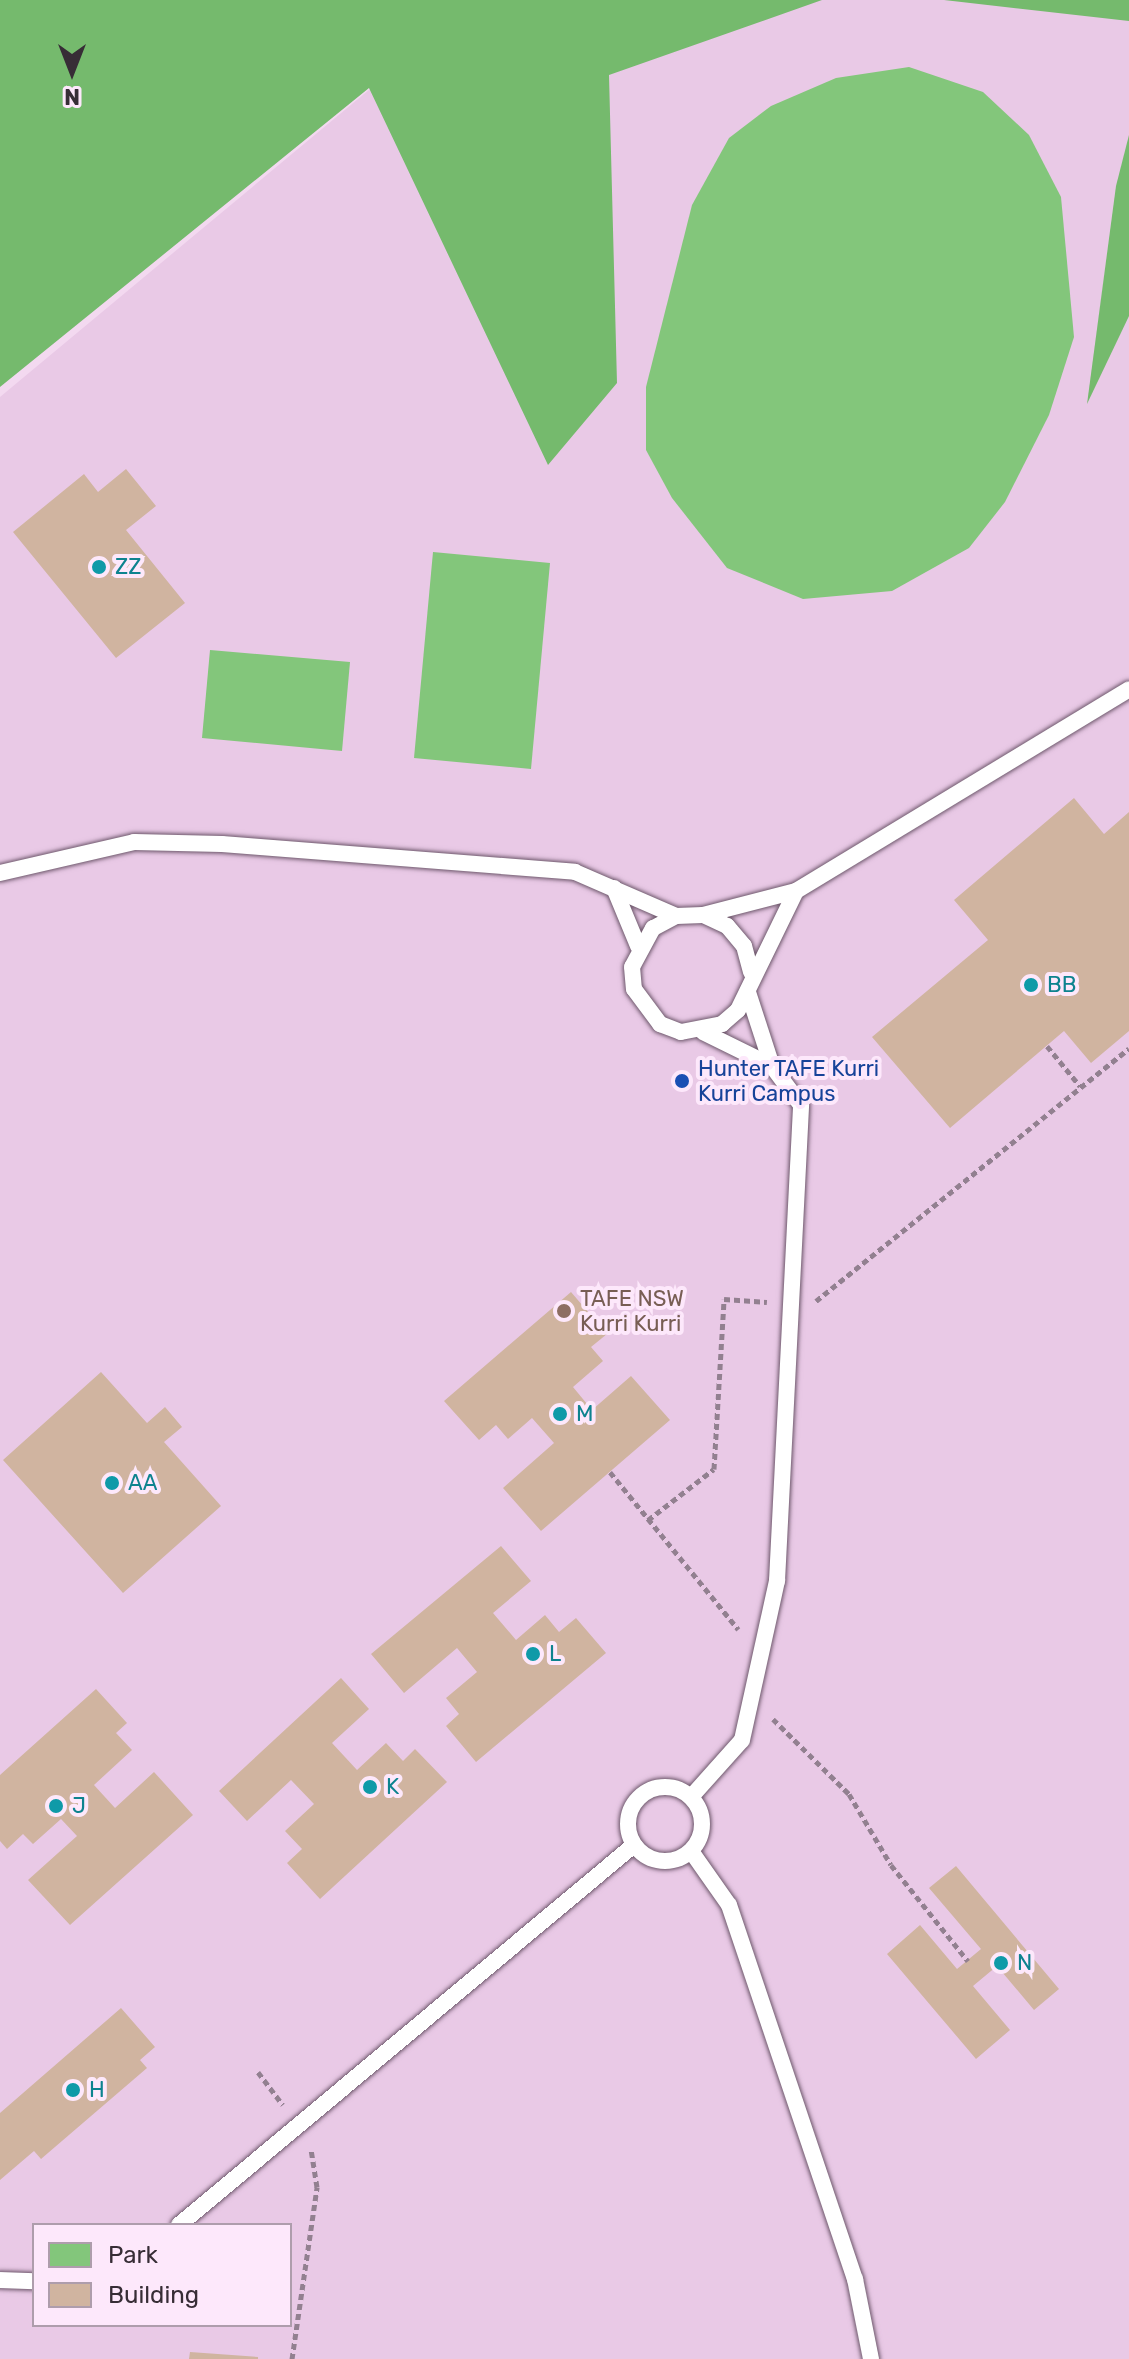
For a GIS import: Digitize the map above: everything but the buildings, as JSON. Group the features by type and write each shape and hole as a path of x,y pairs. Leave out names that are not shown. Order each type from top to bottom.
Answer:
{"lane":[{"path":"0,873 134,842 207,843 575,872 676,916 703,915 796,891 1129,689"},
{"path":"614,888 638,946 634,989 644,1009 671,1028 703,1032 772,1066"},
{"path":"691,1797 742,1740 777,1581 801,1105 772,1066 748,992 751,972 796,891"},
{"path":"703,915 727,926 744,946 751,972"},
{"path":"638,946 676,916"},
{"path":"703,1032 730,1017 748,992"},
{"path":"670,1787 691,1797 703,1818 691,1851 668,1861 634,1845 628,1822 637,1799 670,1787"},
{"path":"181,2223 634,1845"},
{"path":"691,1851 729,1905 855,2279 871,2359"},
{"path":"0,2280 32,2281"}],"path":[{"path":"1047,1046 1080,1086"},
{"path":"648,1520 714,1469 724,1299 791,1304 831,1294 1129,1048"},
{"path":"610,1472 648,1520 729,1610 757,1670 768,1715 849,1794 891,1865 968,1961"},
{"path":"258,2072 308,2137 317,2187 292,2359"}],"shaded area":[{"name":"TAFE NSW Kurri Kurri","path":"477,0 1129,0 1129,2359 0,2359 0,397"}],"green space":[{"path":"0,0 822,0 609,75 617,383 548,465 369,88 0,387"},
{"path":"944,0 1129,0 1129,21"},
{"path":"909,67 983,92 1029,135 1061,197 1074,337 1049,415 1005,502 969,548 892,591 803,599 727,568 672,498 646,450 646,387 692,205 729,138 771,106 836,78"},
{"path":"1129,135 1129,316 1087,404 1116,186"},
{"path":"433,552 550,563 531,769 414,758"},
{"path":"210,650 350,662 342,751 202,738"}],"place":[{"name":"ZZ","path":"99,567"},
{"name":"BB","path":"1031,985"},
{"name":"Hunter TAFE Kurri Kurri Campus","path":"682,1081"},
{"name":"TAFE NSW Kurri Kurri","path":"564,1311"},
{"name":"M","path":"560,1414"},
{"name":"AA","path":"112,1483"},
{"name":"L","path":"533,1654"},
{"name":"K","path":"370,1787"},
{"name":"J","path":"56,1806"},
{"name":"N","path":"1001,1963"},
{"name":"H","path":"73,2090"}]}
